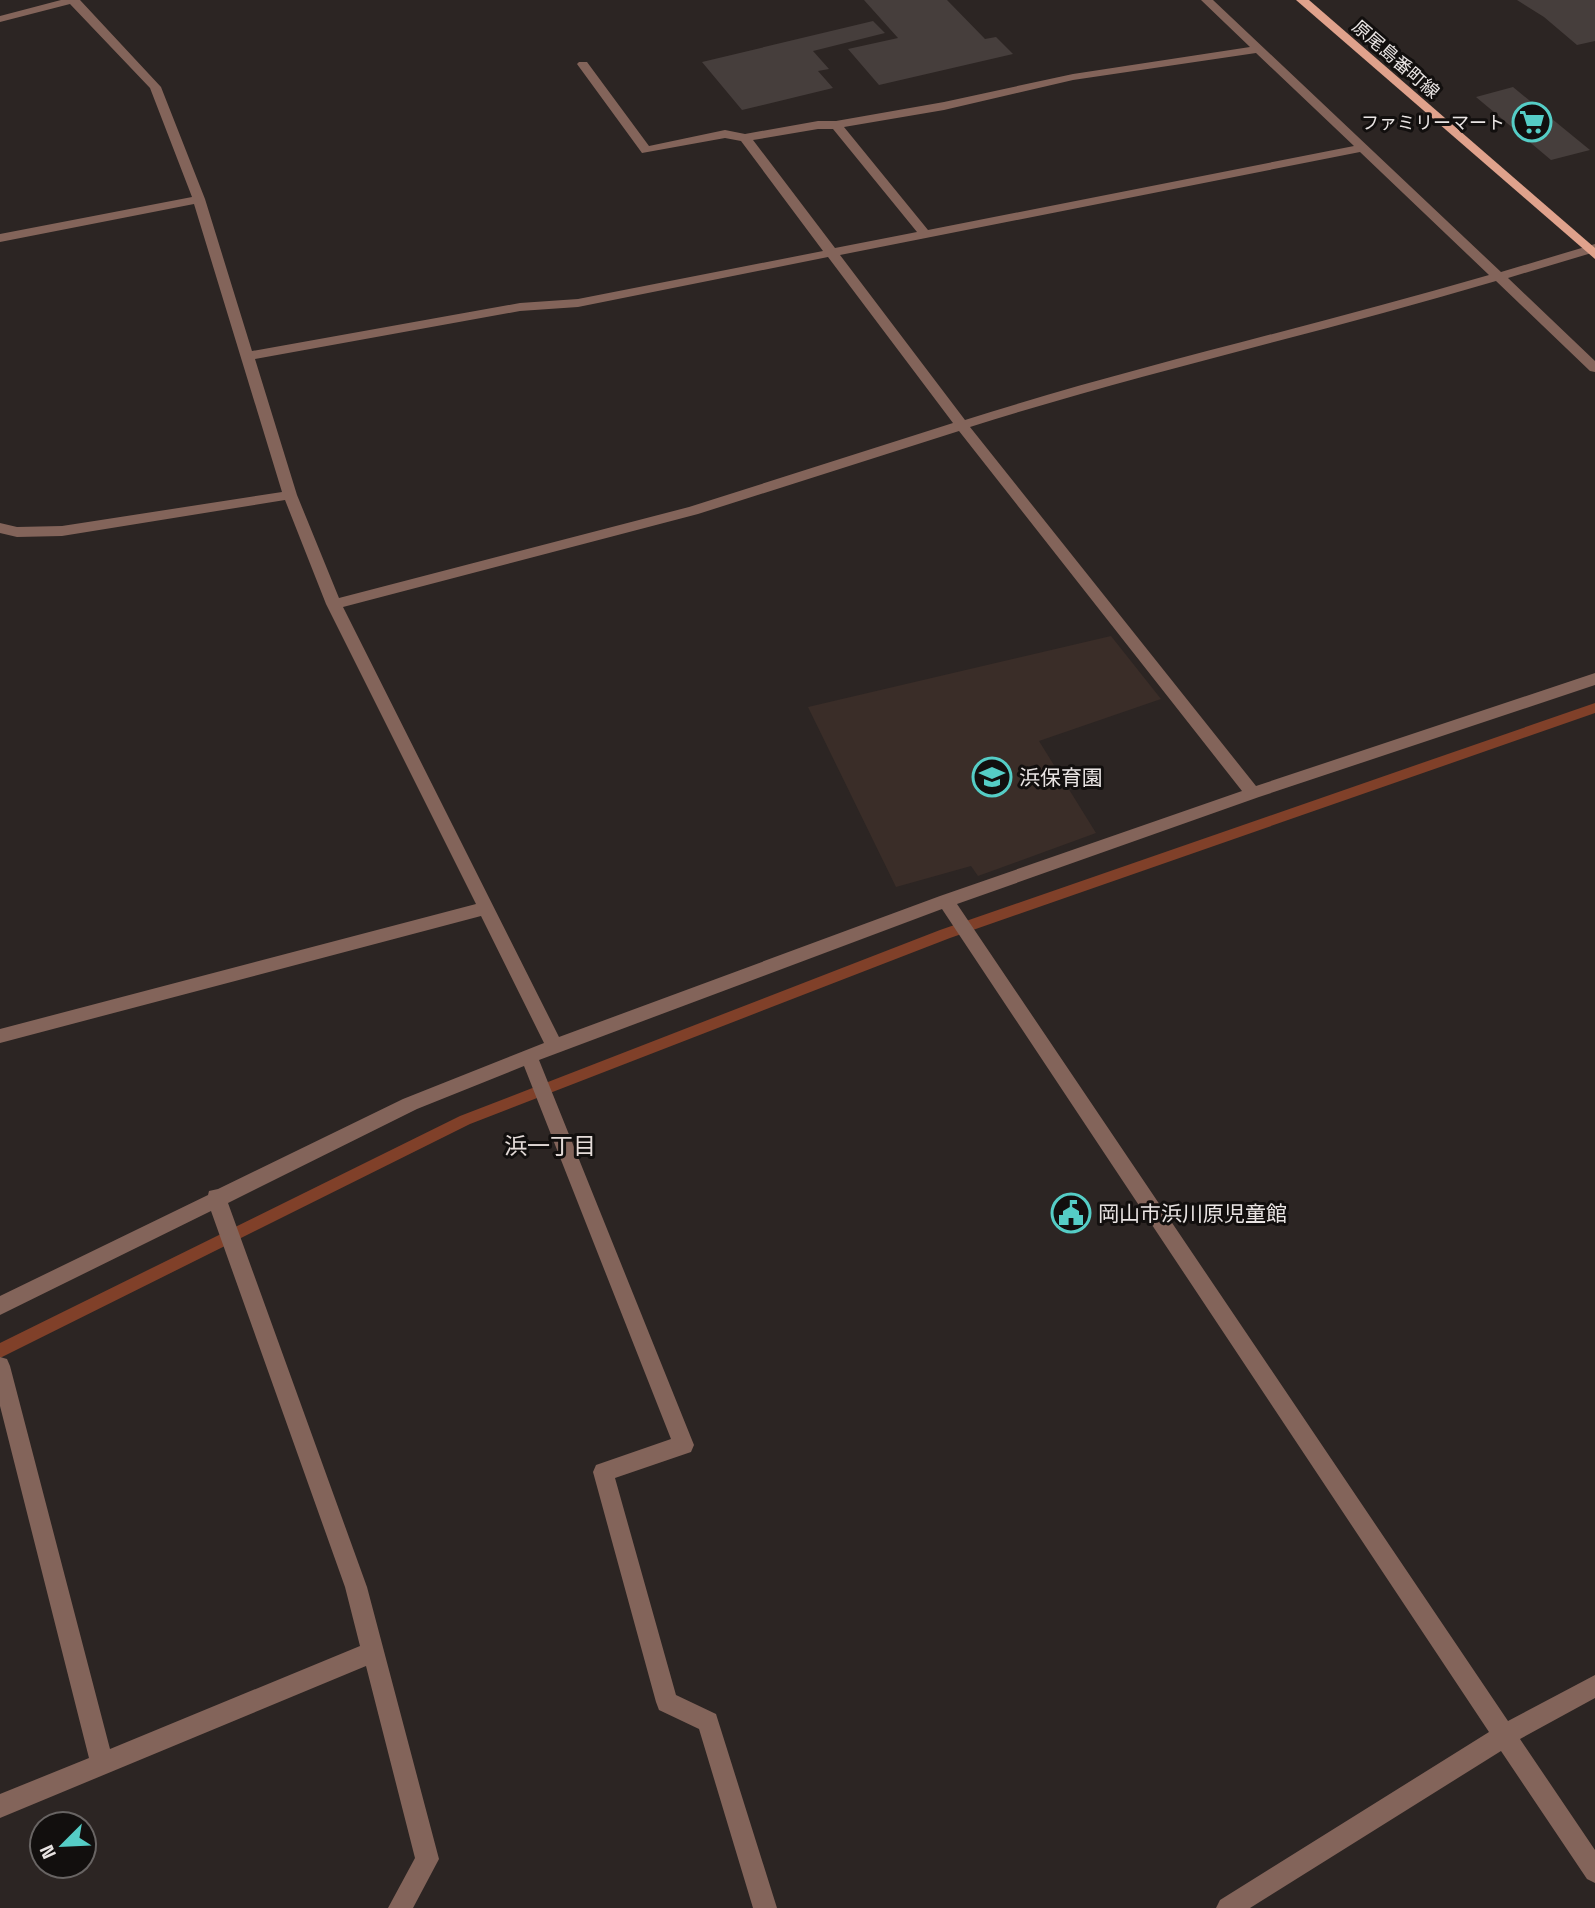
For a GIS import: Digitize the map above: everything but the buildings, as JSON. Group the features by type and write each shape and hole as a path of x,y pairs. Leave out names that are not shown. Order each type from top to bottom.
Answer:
{"main road":[{"name":"原尾島番町線","path":"1302,0 1593,250"}],"street":[{"path":"0,19 73,0 155,87 199,199 290,495 334,604 555,1046"},
{"path":"1207,0 1595,368"},
{"path":"583,64 646,150 725,134 745,138 818,125 836,125 944,106 1073,77 1257,49"},
{"path":"836,125 926,235"},
{"path":"745,138 961,425 1253,793"},
{"path":"246,356 520,307 578,303 833,255 1360,148"},
{"path":"0,238 199,199"},
{"path":"334,604 693,512 1082,387 1408,303 1593,250"},
{"path":"0,528 17,532 62,531 290,495"},
{"path":"0,1306 216,1197 410,1104 555,1046 946,901 1253,793 1595,679"},
{"path":"946,901 1595,1871"},
{"path":"0,1036 487,908"},
{"path":"529,1057 684,1445 603,1472 667,1702 708,1722 765,1908"},
{"path":"216,1197 356,1587 427,1859 400,1908"},
{"path":"0,1366 102,1764"},
{"path":"0,1806 373,1652"},
{"path":"1228,1908 1504,1735 1595,1686"}],"shaded area":[{"path":"1111,636 1161,699 1039,741 1096,833 978,876 971,866 896,887 808,707"}],"waterway":[{"path":"0,1351 465,1120 945,934 1595,708"}],"place":[{"name":"ファミリーマート","path":"1532,122"},
{"name":"浜保育園","path":"992,777"},
{"name":"岡山市浜川原児童館","path":"1071,1213"}],"district":[{"name":"浜一丁目","path":"550,1146"}]}
